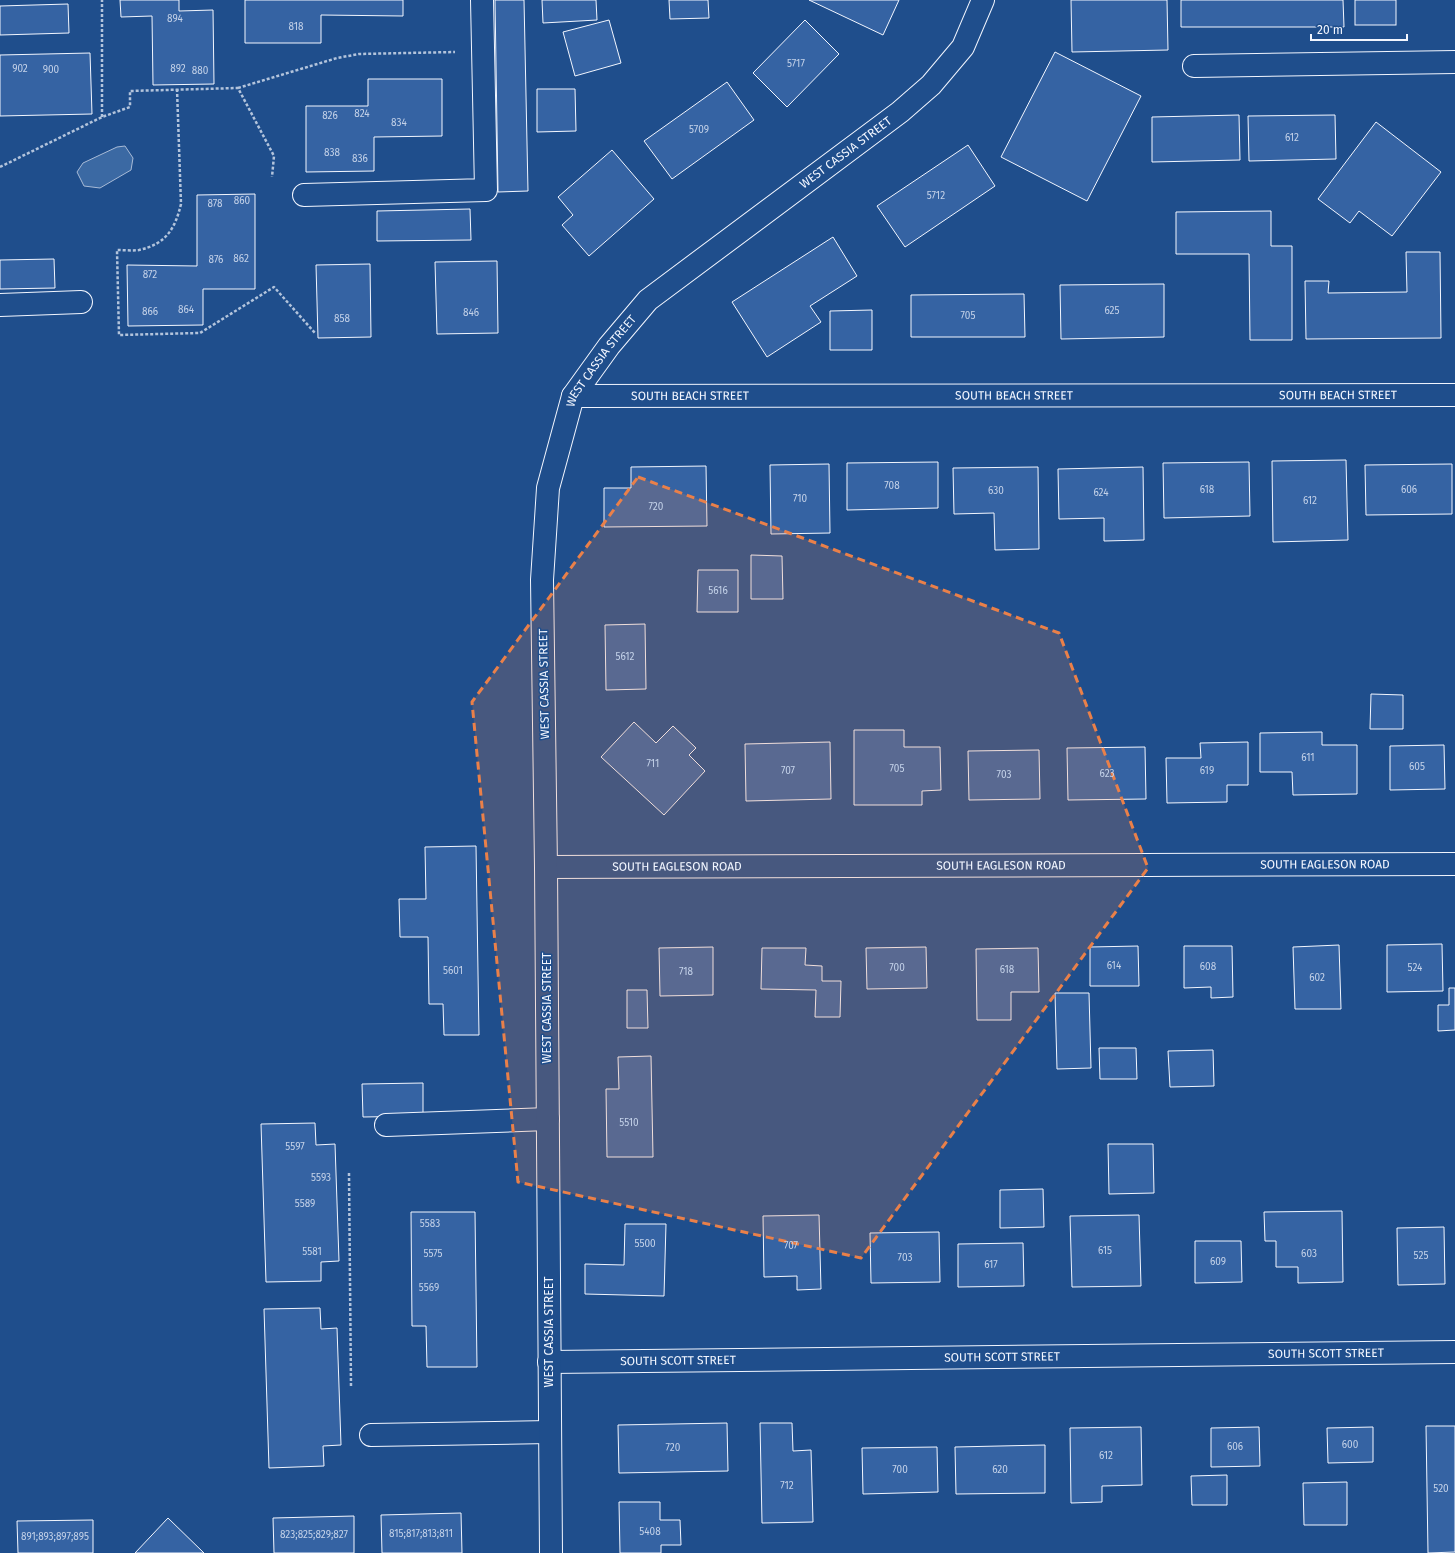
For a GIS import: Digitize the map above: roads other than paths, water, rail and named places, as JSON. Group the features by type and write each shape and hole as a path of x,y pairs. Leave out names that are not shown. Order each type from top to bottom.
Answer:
{"street":[{"path":"304,195 486,190 482,0"},
{"name":"WEST CASSIA STREET","path":"550,1553 546,867 542,580 548,488 573,396 609,346 648,300 900,112 932,85 963,47 983,0"},
{"path":"1194,66 1455,62"},
{"path":"0,305 81,302"},
{"name":"SOUTH BEACH STREET","path":"573,396 1455,395"},
{"name":"SOUTH EAGLESON ROAD","path":"546,867 1455,864"},
{"path":"386,1125 548,1120"},
{"name":"SOUTH SCOTT STREET","path":"549,1362 1455,1352"},
{"path":"371,1435 549,1432"}],"water":[{"path":"125,146 133,158 131,170 100,188 84,186 77,172 83,163 117,147"}]}
